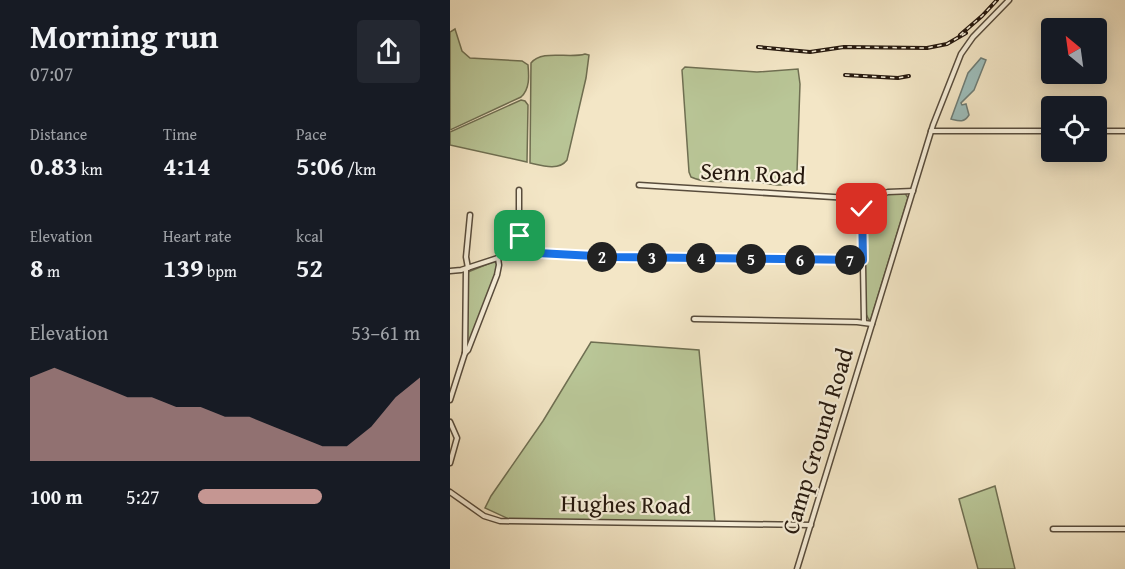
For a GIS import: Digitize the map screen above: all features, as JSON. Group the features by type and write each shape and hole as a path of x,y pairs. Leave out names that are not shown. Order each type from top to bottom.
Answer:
{"street":[{"name":"Camp Ground Road","path":"797,569 931,131 961,54 973,37 1009,0"},
{"path":"931,131 1041,131"},
{"path":"1107,131 1125,131"},
{"name":"Senn Road","path":"639,185 865,199 888,192 913,190"},
{"path":"519,190 519,252"},
{"name":"Camp Ground Road","path":"865,199 862,209 864,322 872,324"},
{"path":"450,400 465,353 466,257 470,215"},
{"path":"450,271 519,252 613,257 863,260"},
{"path":"465,353 496,275 499,265 498,258"},
{"path":"694,319 864,322"},
{"path":"450,422 457,438 450,463"},
{"name":"Hughes Road","path":"450,492 484,516 500,521 811,525"},
{"path":"1053,529 1125,529"}],"green space":[{"path":"455,29 462,51 470,58 522,61 528,65 529,78 526,90 521,97 450,130 450,32"},
{"path":"589,55 586,78 567,160 555,167 530,163 531,63 542,56"},
{"path":"685,67 757,72 798,69 800,84 797,172 794,183 774,185 749,180 710,181 691,177 682,70"},
{"path":"521,100 528,105 527,162 450,145 450,132"},
{"path":"905,193 908,198 869,320 865,312 864,210 874,198"},
{"path":"495,261 496,271 468,348 465,349 468,272"},
{"path":"591,342 699,350 715,522 511,520 485,508 543,421"},
{"path":"995,486 1015,569 978,569 959,499"}],"water":[{"path":"981,58 986,60 974,90 961,103 966,104 969,115 959,121 951,119 968,73"}],"railway":[{"path":"960,35 997,0"},
{"path":"758,47 810,52 844,47 927,48 947,44 966,33"},
{"path":"845,75 898,78 909,76"}],"route":[{"path":"520,236 519,252 613,257 863,260 862,209"}]}
